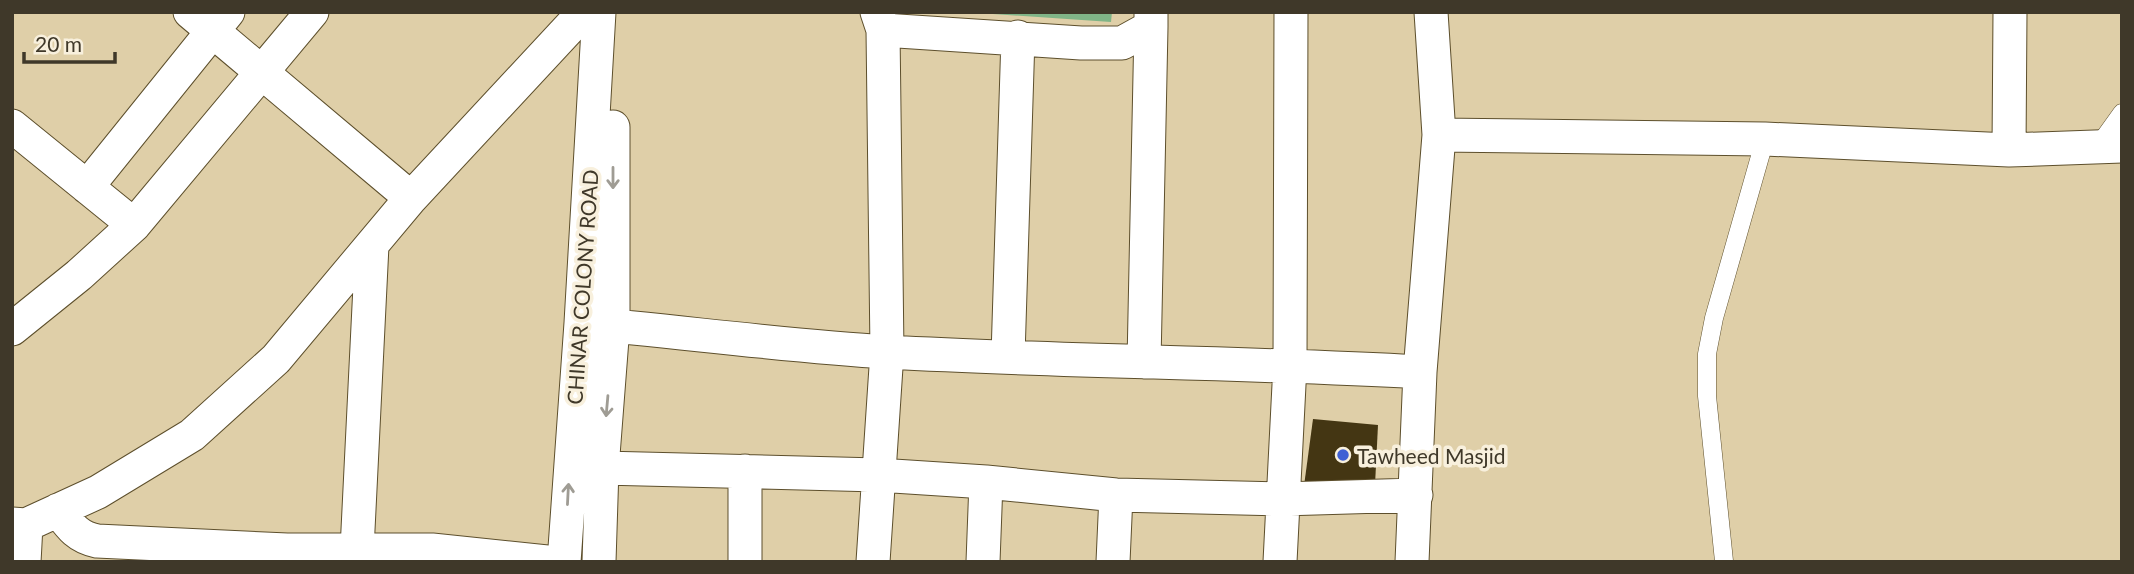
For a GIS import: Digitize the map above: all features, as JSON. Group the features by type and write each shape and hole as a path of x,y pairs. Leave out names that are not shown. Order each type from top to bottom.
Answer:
{"street":[{"path":"12,329 79,275 134,225 312,12"},
{"path":"24,562 19,525 98,492 192,435 276,359 411,198 584,12"},
{"name":"CHINAR COLONY ROAD","path":"599,12 597,325 602,468 599,562"},
{"name":"CHINAR COLONY ROAD","path":"564,562 597,325 614,12"},
{"path":"1280,562 1290,365 1291,12"},
{"path":"1412,562 1420,372 1439,135 1431,12"},
{"path":"2009,150 2010,12"},
{"path":"87,187 210,18 263,71 411,198"},
{"path":"1144,362 1151,20"},
{"path":"873,562 887,352 880,21 1081,43 1122,43 1151,20"},
{"path":"1008,356 1018,37"},
{"path":"12,126 134,225"},
{"path":"1439,135 1765,139 2009,150 2110,146"},
{"path":"357,550 372,245"},
{"path":"597,325 887,352 1290,365 1420,372"},
{"path":"602,468 878,475 1116,495 1282,499 1416,495"},
{"path":"744,562 745,471"},
{"path":"983,562 986,482"},
{"path":"1113,562 1116,495"},
{"path":"58,510 75,533 85,539 158,553 287,556 357,550 547,562"}],"lane":[{"path":"2110,146 2122,113"},
{"path":"1724,561 1707,396 1707,354 1714,318 1765,139"}],"green space":[{"path":"964,12 1112,12 1111,22"}],"building":[{"name":"Tawheed Masjid","path":"1313,419 1378,425 1375,485 1304,486"}],"place":[{"name":"Tawheed Masjid","path":"1343,455"}]}
